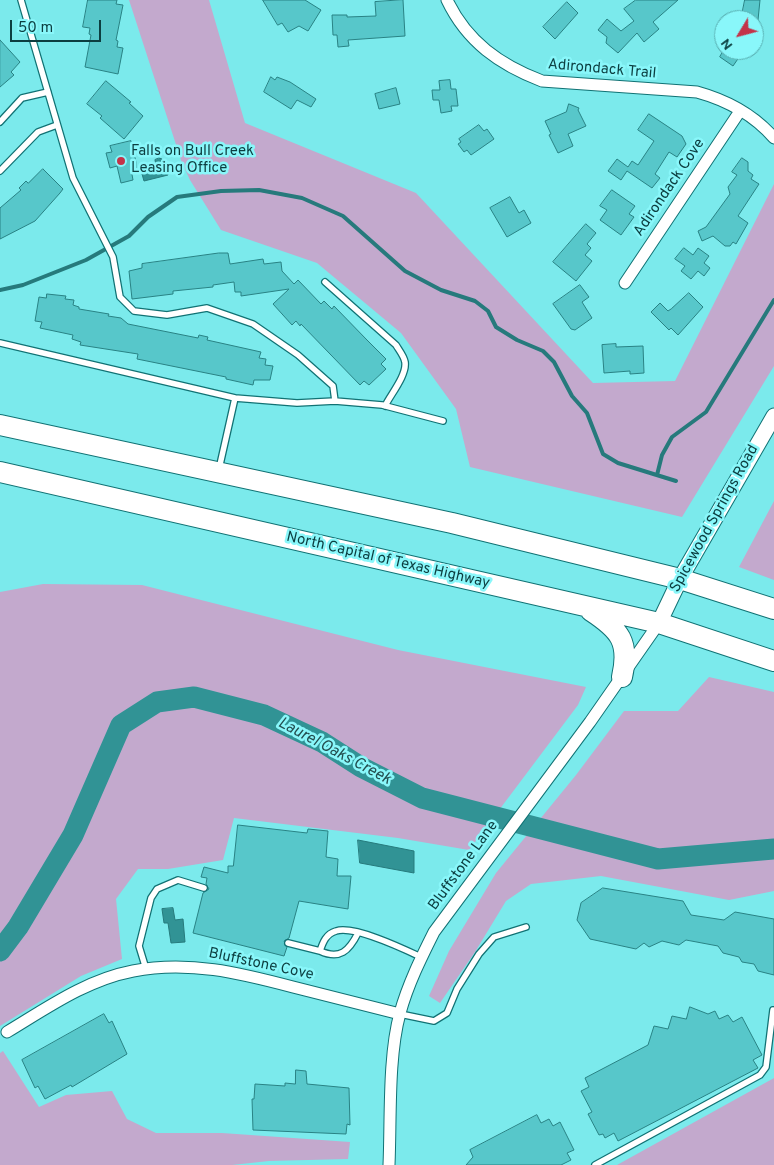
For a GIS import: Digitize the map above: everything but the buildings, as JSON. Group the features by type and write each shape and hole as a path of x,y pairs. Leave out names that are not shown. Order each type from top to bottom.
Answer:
{"highway":[{"path":"0,426 218,474 452,522 680,579 774,609"},
{"name":"North Capital of Texas Highway","path":"0,472 659,623 774,661"},
{"path":"586,606 604,619 618,634 624,646 626,658 622,677"}],"main road":[{"name":"Spicewood Springs Road","path":"659,623 680,579 774,416"}],"street":[{"name":"Adirondack Trail","path":"447,0 470,38 486,52 505,65 542,81 697,92 716,98 754,118 774,138"},
{"name":"Adirondack Cove","path":"625,283 740,111"},
{"name":"Bluffstone Lane","path":"389,1165 392,1079 400,1014 422,957 434,932 590,722 659,623"},
{"name":"Bluffstone Cove","path":"4,1035 67,995 131,971 198,966 231,971 400,1014"}],"lane":[{"path":"21,0 73,178 113,256 118,275 120,297 134,311 167,316 207,308 253,324 298,355 333,386 335,401"},
{"path":"0,122 22,98 48,92"},
{"path":"0,171 38,132 58,125"},
{"path":"325,282 396,345 402,355 405,363 403,372 385,406"},
{"path":"0,343 235,398 297,403 335,401 385,406 443,421"},
{"path":"218,474 235,398"},
{"path":"146,969 139,946 151,898 157,889 178,880 204,888"},
{"path":"400,1014 434,1021 447,1013 457,989 478,954 494,936 526,927"},
{"path":"320,951 324,940 331,933 348,930 402,948 422,957"},
{"path":"288,943 336,956 352,945 358,933"},
{"path":"594,1165 760,1075 766,1067 774,1010"}],"shaded area":[{"path":"129,0 209,0 245,123 416,193 593,383 675,381 774,184 774,366 682,517 470,467 456,409 401,333 317,263 221,230 190,180 182,163"},
{"path":"774,501 774,580 739,567"},
{"path":"43,584 142,585 398,650 586,687 578,705 469,850 398,838 234,818 223,860 168,869 138,869 116,899 122,959 81,976 0,1026 0,592"},
{"path":"709,677 774,692 774,891 729,900 601,876 531,884 506,901 475,952 440,1003 429,996 449,951 496,873 576,775 624,711 678,711"},
{"path":"3,1051 39,1107 66,1095 112,1091 127,1119 156,1133 222,1133 350,1142 348,1159 269,1161 232,1165 0,1165 0,1053"},
{"path":"774,1078 774,1165 617,1165"}],"water":[{"path":"162,159 168,175 144,181 142,174 151,171 156,165 155,160"},
{"path":"358,840 414,851 414,873 360,863"},
{"path":"173,908 175,920 183,919 185,942 171,943 168,923 164,923 162,909"}],"waterway":[{"path":"0,290 23,285 86,260 129,236 148,217 177,197 221,191 259,190 302,198 343,216 405,271 441,290 475,301 488,311 496,327 517,340 543,351 554,362 572,396 587,413 603,454 618,463 676,481"},
{"path":"657,475 662,455 672,437 706,412 774,300"},
{"name":"Laurel Oaks Creek","path":"0,951 18,927 73,835 121,725 157,702 194,697 264,715 322,742 361,767 422,798 658,859 774,849"}],"place":[{"name":"Falls on Bull Creek Leasing Office","path":"121,161"}]}
